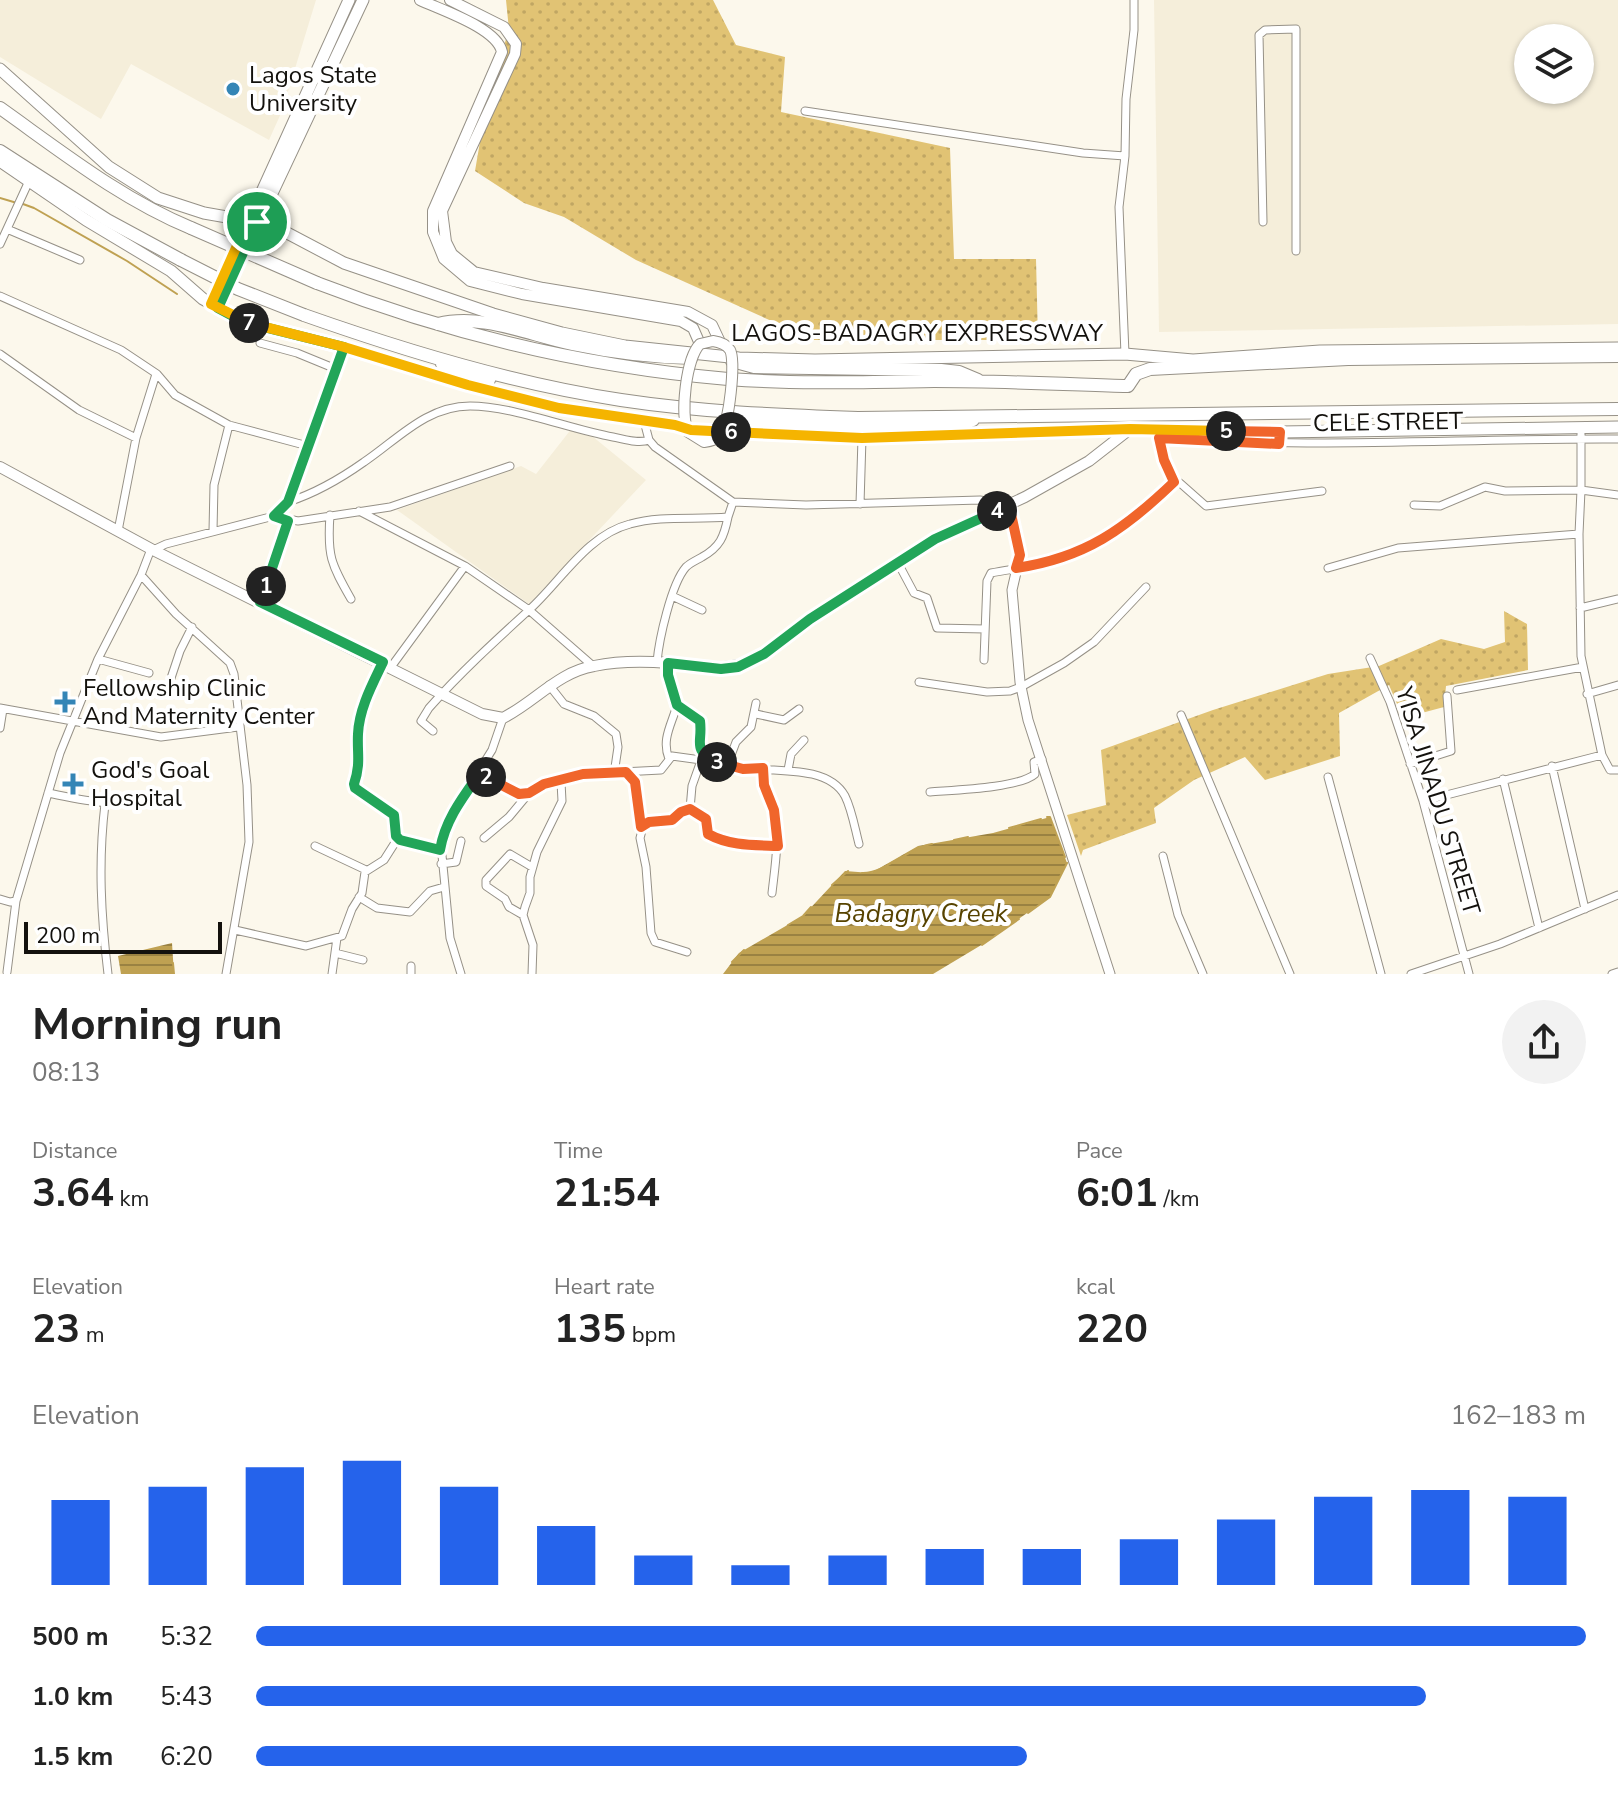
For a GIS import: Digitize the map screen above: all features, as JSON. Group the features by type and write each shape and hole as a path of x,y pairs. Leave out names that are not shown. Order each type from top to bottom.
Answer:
{"highway":[{"name":"LAGOS-BADAGRY EXPRESSWAY","path":"0,108 111,187 155,213 317,283 500,343 623,367 732,379 1128,386 1136,374 1150,369 1348,359 1618,356"},
{"path":"0,151 107,220 238,289 304,315 430,355 493,373 619,400 732,413 858,418 1618,409"},
{"path":"435,324 467,320 572,344 627,353 691,358"},
{"path":"430,355 454,371 469,376 684,417"},
{"path":"732,361 754,367 959,372 982,382"},
{"path":"726,422 847,427 961,425 979,416"}],"main road":[{"path":"215,306 349,0"},
{"path":"252,222 363,0"},
{"path":"420,0 495,38 502,52 433,211 433,232 444,259 470,281 681,321 693,328 700,344"},
{"path":"450,0 504,27 516,44 515,54 442,211 446,242 455,258 474,272 580,300 688,312 712,325 720,342 730,351 732,361 726,422 718,438 704,442 688,432 684,417 691,358 700,344 720,342"},
{"name":"LAGOS-BADAGRY EXPRESSWAY","path":"0,69 129,181 158,198 186,208 277,227 332,258 393,282 548,329 625,346 739,358 815,360 1125,354 1193,360 1320,351 1618,348"},
{"path":"0,161 171,271 215,306 244,322 559,408 691,430 862,438 1130,429 1304,438 1581,433 1618,427"},
{"path":"0,467 152,549 482,714 503,718 549,685 593,666 663,663 721,669 738,667 764,654 810,619 935,539 1004,507 1096,456 1130,429"},
{"path":"1096,456 1107,430"}],"street":[{"path":"1125,354 1119,207 1134,0"},
{"path":"1263,222 1259,35 1265,30 1296,29 1296,251"},
{"path":"805,111 1083,153 1125,156"},
{"path":"0,244 29,181"},
{"path":"4,231 80,260"},
{"path":"0,296 121,350 157,374 175,395 229,425 308,446"},
{"path":"260,343 297,353 336,369"},
{"path":"7,972 16,901 60,753 98,659 152,549 274,516 288,502 344,347"},
{"path":"0,354 79,410 136,438"},
{"path":"118,531 136,438 157,374"},
{"path":"288,502 312,494 337,480 424,419 466,406 498,409 585,432 636,441 649,440"},
{"path":"644,421 649,440 733,502 860,504 980,500 1004,507 1020,555 1012,590 1021,687 1028,720 1110,974"},
{"path":"213,531 214,485 229,425"},
{"path":"1618,439 1581,433 1579,534 1580,608 1587,694 1606,767 1618,770"},
{"path":"860,504 862,438"},
{"name":"CELE STREET","path":"1174,482 1159,438 1280,438"},
{"path":"274,516 288,521 390,507 510,466"},
{"path":"984,660 991,573 1074,555 1095,545 1143,512 1174,482 1180,483 1206,506 1322,491"},
{"path":"1414,505 1440,506 1485,487 1505,491 1581,490 1618,495"},
{"path":"669,759 665,750 666,735 677,705 663,663 662,632 672,596 685,568 723,540 733,502"},
{"path":"384,523 390,507"},
{"path":"359,511 465,566 529,610 593,666"},
{"path":"330,515 328,552 351,599"},
{"path":"433,731 421,721 442,694 593,544 614,530 646,521 728,517"},
{"path":"260,602 288,521"},
{"path":"1328,568 1398,548 1579,534"},
{"path":"898,563 914,593 927,598 937,628 985,629"},
{"path":"440,850 398,838 394,835 394,815 355,788 361,757 358,734 363,705 387,665 465,566"},
{"path":"141,575 230,663 234,674 247,785 249,842 226,974"},
{"path":"919,682 987,692 1021,687 1094,642 1146,587"},
{"path":"672,596 702,610"},
{"path":"1580,608 1618,599"},
{"path":"166,693 192,627"},
{"name":"YISA JINADU STREET","path":"1370,658 1423,801 1469,974"},
{"path":"98,659 149,673"},
{"path":"1457,690 1583,667"},
{"path":"549,685 564,704 594,716 616,734 618,747 614,774"},
{"path":"1587,694 1618,685"},
{"path":"1410,764 1451,751 1447,696"},
{"path":"727,766 736,742 749,731 756,714 756,703"},
{"path":"677,705 700,721 698,744 702,757 692,786 690,809"},
{"path":"0,728 2,709 161,737 238,727"},
{"path":"756,714 784,720 799,709"},
{"path":"1181,715 1290,974"},
{"path":"461,974 450,938 440,850 447,825 480,773 501,732 503,718"},
{"path":"788,770 791,754 804,740"},
{"path":"1423,801 1602,755"},
{"path":"484,838 509,817 529,793 544,784 583,774 661,770 669,759 676,756 702,757 743,769 788,770 823,779 838,788 845,797 859,844"},
{"path":"930,792 990,787 1030,778 1035,774 1034,762 1042,759"},
{"path":"1552,766 1585,909"},
{"path":"763,768 764,785 774,810 778,846 772,893"},
{"path":"626,772 635,782 651,933 655,942 687,952"},
{"path":"480,773 511,791 529,793"},
{"path":"1328,777 1381,974"},
{"path":"1503,779 1539,928"},
{"path":"532,974 533,945 523,915 530,893 532,867 543,838 560,809 561,782"},
{"path":"48,793 105,804 154,794"},
{"path":"105,804 99,869 108,974"},
{"path":"641,827 649,822 672,820 690,809"},
{"path":"690,809 706,819 708,834 718,839 738,845 778,846"},
{"path":"235,930 306,946 342,936 359,897 366,870 384,860 398,838"},
{"path":"441,864 456,862 461,841"},
{"path":"315,846 366,870"},
{"path":"523,915 486,886 486,880 510,854 532,867"},
{"path":"1163,856 1178,915 1203,974"},
{"path":"359,897 377,908 410,912 430,891 444,887"},
{"path":"1411,974 1539,928 1618,895"},
{"path":"0,899 16,901"},
{"path":"332,974 337,938"},
{"path":"335,953 363,960"},
{"path":"1612,974 1618,972"}],"shaded area":[{"name":"Lagos State University","path":"0,0 316,0 282,111 269,140 131,64 101,119 0,57"},
{"path":"506,0 713,0 736,45 785,57 781,112 950,148 954,259 1036,259 1038,340 814,340 636,260 564,217 524,203 475,171 488,95 509,30"},
{"path":"1154,0 1618,0 1618,324 1159,332"},
{"path":"576,423 646,480 529,604 397,510 521,466 536,474"},
{"path":"1504,611 1527,624 1528,670 1446,686 1444,707 1403,718 1389,685 1339,713 1340,756 1265,780 1245,757 1194,780 1154,808 1156,823 1083,850 1081,856 1067,815 1106,805 1101,750 1328,674 1379,666 1441,639 1484,649 1505,642"}],"water":[{"name":"Badagry Creek","path":"1050,817 1067,863 1050,897 983,944 933,974 723,974 739,953 803,916 845,871 871,873 918,846 993,833"},
{"path":"172,943 174,974 121,974 118,956"}],"waterway":[{"path":"0,198 17,203"},
{"path":"23,204 127,261 177,294"},
{"path":"1047,817 1050,817 1065,857"},
{"path":"1009,828 1041,819"},
{"path":"954,840 968,837"},
{"path":"862,873 879,869 932,844"},
{"path":"1028,913 1050,897 1067,863"},
{"path":"832,885 848,871"},
{"path":"788,925 811,907"},
{"path":"982,945 1019,919"},
{"path":"732,962 744,950"},
{"path":"173,963 174,974"}],"place":[{"name":"Lagos State University","path":"233,89"},
{"name":"Fellowship Clinic And Maternity Center","path":"65,702"},
{"name":"God's Goal Hospital","path":"73,784"}],"route":[{"path":"257,222 218,308 244,322 267,327 344,347 288,502 274,516 288,521 260,602 383,662 363,705 358,734 361,757 354,786 394,815 394,835 400,840 440,850 454,811 480,773 519,794 583,774 626,772 635,782 641,827 644,823 675,819 681,812 690,809 706,819 708,834 718,839 738,845 778,846 774,810 764,785 763,768 727,766 703,755 698,744 700,721 677,705 670,685 668,663 721,669 738,667 764,654 810,619 935,539 1009,505 1020,555 1016,568 1074,555 1123,528 1174,482 1159,438 1279,444 1280,432 1130,429 862,438 691,430 559,408 468,385 344,347 244,322 230,315 211,304 248,221 257,222"}]}
